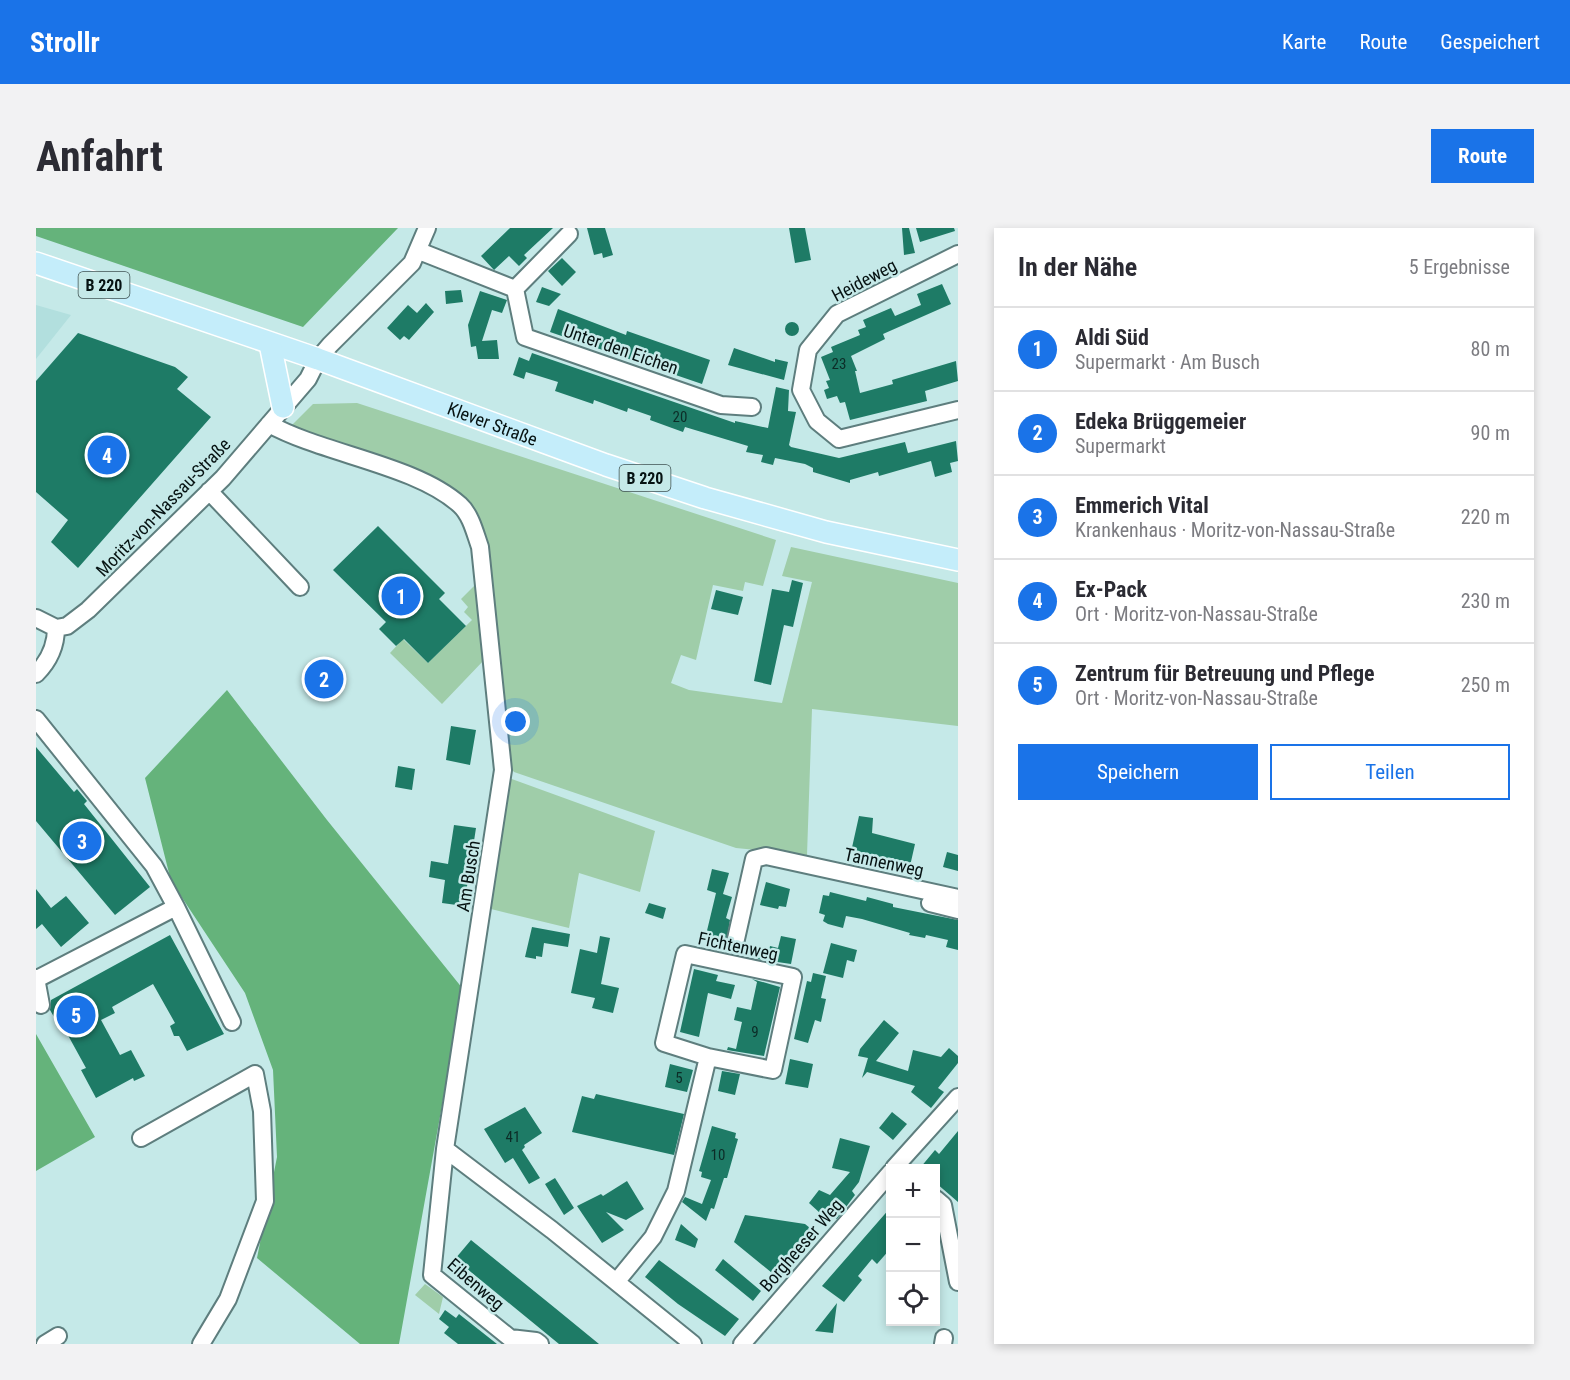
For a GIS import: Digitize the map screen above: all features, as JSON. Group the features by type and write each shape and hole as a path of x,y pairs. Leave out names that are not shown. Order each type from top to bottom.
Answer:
{"main road":[{"name":"Klever Straße","path":"36,263 318,359 606,465 705,498 826,532 958,560"},
{"path":"270,344 283,407"}],"street":[{"name":"Moritz-von-Nassau-Straße","path":"56,628 67,626 88,610 209,491 308,379 318,359 412,263 427,228"},
{"path":"419,251 515,289 569,234"},
{"name":"Heideweg","path":"958,254 837,314 807,350 801,390 817,422 838,439 958,410"},
{"name":"Unter den Eichen","path":"515,289 525,337 721,405 752,407"},
{"name":"Am Busch","path":"269,424 411,478 443,493 462,506 472,523 480,547 503,770 445,1149"},
{"path":"209,491 300,587"},
{"path":"36,618 56,628 56,642 46,664 36,674"},
{"path":"36,719 154,866 232,1022"},
{"name":"Tannenweg","path":"736,939 754,859 766,856 958,898"},
{"name":"Tannenweg","path":"862,885 958,910"},
{"path":"41,1005 37,979 176,907"},
{"name":"Fichtenweg","path":"685,954 793,977 773,1070 708,1057 664,1043 685,954"},
{"path":"617,1281 653,1237 676,1191 708,1057"},
{"path":"141,1138 255,1074 262,1111 265,1201 228,1299 201,1344"},
{"name":"Borgheeser Weg","path":"899,1164 958,1097"},
{"path":"445,1149 617,1281 693,1344"},
{"name":"Eibenweg","path":"445,1149 432,1275 510,1338 536,1341 540,1344"},
{"name":"Borgheeser Weg","path":"742,1344 886,1179"},
{"path":"940,1202 943,1205 958,1282"}],"shaded area":[{"path":"36,305 71,315 36,359"}],"green space":[{"path":"36,228 398,228 303,327 36,236"},
{"path":"357,403 776,540 763,586 745,582 743,591 713,585 696,660 681,655 671,683 689,690 782,703 812,582 782,576 791,547 958,583 958,726 812,709 807,855 736,848 514,772 508,764 505,700 487,553 479,515 462,495 431,478 363,450 291,426 313,404"},
{"path":"476,584 485,659 442,704 390,653 403,639 428,663 472,620 464,612 468,607 461,599"},
{"path":"227,690 327,820 463,989 399,1344 360,1344 257,1258 277,1157 273,1070 245,993 171,881 145,778"},
{"path":"509,778 655,831 640,892 579,873 569,928 491,909"},
{"path":"36,1034 95,1137 36,1171"},
{"path":"425,1284 443,1297 439,1314 415,1295"}],"building":[{"path":"510,228 553,228 524,255 527,258 519,266 509,256 494,270 481,256"},
{"path":"587,228 605,228 613,255 603,258 602,253 594,255"},
{"path":"789,228 805,228 811,260 795,263"},
{"path":"902,228 909,228 915,253 904,255"},
{"path":"916,228 954,228 955,231 920,242"},
{"path":"562,258 576,272 562,286 548,271"},
{"path":"942,284 951,304 883,334 885,339 851,356 857,371 855,371 860,393 893,384 892,380 956,361 958,381 925,391 927,401 850,420 845,402 840,403 837,396 827,399 824,390 829,388 826,381 830,380 821,357 833,352 831,347 860,335 858,330 866,327 863,320 891,308 895,316 921,305 917,294"},
{"path":"542,287 561,294 549,306 536,302"},
{"path":"461,290 463,302 446,304 445,291"},
{"path":"480,291 507,300 502,313 492,310 482,341 497,340 499,359 478,359 476,346 471,347 468,325"},
{"path":"426,303 434,312 409,340 404,336 400,340 387,328 408,305 417,313"},
{"path":"558,309 626,335 627,331 710,360 702,384 550,332"},
{"path":"792,322 797,324 799,329 797,334 792,336 787,334 785,329 787,324"},
{"path":"78,333 175,367 188,377 177,389 211,417 78,568 51,542 68,520 36,492 36,381"},
{"path":"734,348 775,362 775,359 788,362 784,380 728,365"},
{"path":"532,353 735,423 735,421 768,428 776,387 789,390 788,411 796,412 789,445 791,447 839,458 905,442 908,453 956,441 958,461 950,463 952,472 935,477 931,461 879,476 878,472 850,480 850,483 813,472 813,468 805,464 775,458 773,465 761,462 763,455 746,452 748,446 685,427 683,432 650,420 651,416 628,408 627,412 594,400 593,404 555,391 558,382 526,372 524,379 513,375 519,357 529,361"},
{"path":"378,526 445,593 439,599 466,626 428,663 404,639 396,646 379,629 386,622 333,570"},
{"path":"792,580 803,583 793,627 784,625 771,685 754,681 772,589 789,592"},
{"path":"716,590 743,597 738,615 711,609"},
{"path":"451,726 476,730 470,765 446,760"},
{"path":"36,747 74,792 77,789 87,801 84,804 150,887 115,915 36,821"},
{"path":"398,766 415,769 412,790 395,787"},
{"path":"859,816 873,818 872,833 915,844 910,866 851,852"},
{"path":"454,825 476,828 464,906 442,903 445,880 429,877 431,861 448,864"},
{"path":"947,852 958,855 958,871 943,867"},
{"path":"712,869 729,873 723,894 732,897 726,918 730,920 726,945 705,939 716,893 707,890"},
{"path":"766,882 790,889 786,907 779,906 778,909 760,905"},
{"path":"36,889 51,908 66,896 89,923 61,947 42,924 36,929"},
{"path":"830,892 866,901 867,897 893,904 893,907 958,920 958,950 946,947 948,940 926,935 925,938 909,935 910,933 862,919 846,916 843,928 828,924 823,921 825,915 819,913 823,895 829,896"},
{"path":"649,903 666,908 663,919 645,913"},
{"path":"532,927 570,934 568,947 544,943 542,957 536,956 536,959 525,957"},
{"path":"170,935 224,1034 187,1051 179,1036 174,1036 170,1026 175,1023 153,984 112,1007 115,1013 101,1020 120,1055 131,1050 145,1076 134,1081 133,1078 96,1098 81,1070 86,1068 64,1028 61,1029 50,1010 51,1000"},
{"path":"600,936 610,938 601,984 619,988 613,1013 592,1008 595,998 571,993 580,949 597,953"},
{"path":"781,936 796,939 791,964 757,959 758,954 768,956 770,946 778,948"},
{"path":"831,943 857,950 854,962 847,960 843,978 823,973"},
{"path":"694,969 718,975 716,981 735,985 731,999 708,993 699,1037 680,1032"},
{"path":"813,973 826,976 821,998 826,999 821,1022 815,1020 808,1043 794,1039 807,981 811,982"},
{"path":"752,979 780,987 764,1056 727,1050 728,1047 736,1049 742,1022 734,1020 737,1007 751,1010 757,982"},
{"path":"884,1020 899,1033 876,1061 908,1071 913,1050 941,1057 949,1048 958,1056 958,1063 938,1088 944,1092 931,1108 911,1092 915,1086 867,1072 862,1078 868,1058 858,1056 860,1049"},
{"path":"790,1059 813,1064 808,1088 785,1084"},
{"path":"670,1064 693,1070 687,1092 665,1087"},
{"path":"722,1071 740,1074 735,1095 718,1091"},
{"path":"596,1094 684,1114 674,1155 572,1132 582,1096 594,1099"},
{"path":"525,1107 542,1133 524,1145 522,1150 540,1178 529,1184 513,1158 505,1163 484,1129"},
{"path":"892,1112 907,1124 893,1140 879,1128"},
{"path":"712,1126 736,1133 735,1138 738,1139 727,1178 724,1178 714,1209 711,1208 706,1221 682,1202 685,1197 702,1204 711,1180 701,1177 702,1172 699,1171"},
{"path":"958,1131 958,1202 940,1186 940,1164 923,1164 935,1150 939,1154"},
{"path":"840,1138 870,1146 859,1182 852,1191 855,1195 837,1219 824,1210 820,1213 809,1203 819,1190 830,1195 850,1172 832,1168"},
{"path":"555,1178 574,1208 564,1215 545,1184"},
{"path":"627,1181 644,1209 626,1220 606,1212 624,1230 602,1243 577,1206 601,1194 603,1196"},
{"path":"886,1213 886,1254 877,1264 872,1259 858,1276 862,1280 844,1302 822,1286"},
{"path":"745,1215 805,1224 815,1232 777,1277 734,1242"},
{"path":"681,1224 698,1239 695,1248 675,1240"},
{"path":"471,1240 599,1344 559,1344 455,1259"},
{"path":"723,1259 761,1291 753,1301 715,1270"},
{"path":"659,1260 739,1319 725,1336 678,1304 645,1277"},
{"path":"837,1303 833,1333 815,1331"},
{"path":"445,1310 456,1318 459,1314 497,1344 458,1344 444,1333 449,1327 439,1319"}],"place":[{"name":"Ex-Pack","path":"107,455"},
{"name":"Aldi Süd","path":"401,596"},
{"name":"Edeka Brüggemeier","path":"324,679"},
{"name":"Emmerich Vital","path":"82,841"},
{"name":"Zentrum für Betreuung und Pflege","path":"76,1015"}]}
